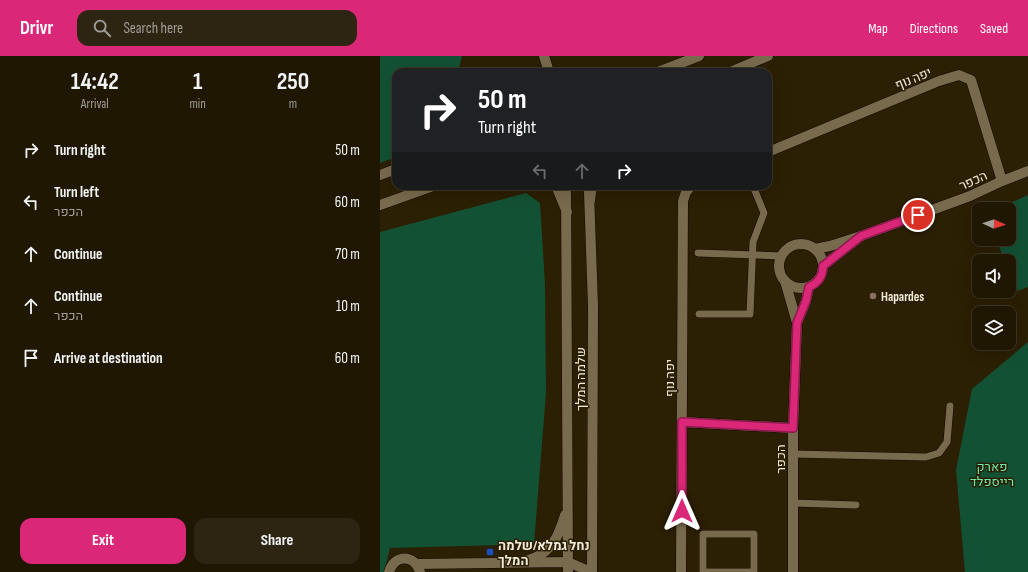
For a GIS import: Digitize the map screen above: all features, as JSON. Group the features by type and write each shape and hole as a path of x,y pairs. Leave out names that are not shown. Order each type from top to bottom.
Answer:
{"street":[{"path":"544,56 548,68"},
{"path":"668,68 699,56"},
{"path":"740,68 768,56"},
{"name":"יפה נוף","path":"772,150 939,81 959,76 971,80 1002,181"},
{"path":"380,174 392,170"},
{"name":"הכפר","path":"815,249 861,236 970,196 1028,171"},
{"path":"380,205 421,190"},
{"path":"558,190 567,212"},
{"name":"שלמה המלך","path":"566,190 568,567"},
{"name":"שלמה המלך","path":"589,190 593,306 592,572"},
{"path":"590,200 591,190"},
{"name":"יפה נוף","path":"681,572 683,201 688,190"},
{"name":"הכפר","path":"823,266 861,236"},
{"path":"801,244 815,249 820,254 823,263 823,272 819,280 812,286 800,288 794,287 785,281 782,276 780,266 782,256 787,250 801,244"},
{"name":"הכפר","path":"785,281 797,323 793,428 793,572"},
{"name":"הכפר","path":"797,323 806,301 809,287"},
{"path":"682,422 793,428"},
{"path":"522,562 539,555 548,549 555,540 568,506"},
{"path":"389,572 392,565 397,560 404,558 411,560 418,568 522,562 568,567 592,572"}],"lane":[{"path":"699,314 750,314 753,242 764,213 755,190"},
{"path":"698,253 782,256"},
{"path":"793,454 926,457 939,453 947,442 950,406"},
{"path":"793,503 856,505"},
{"path":"703,534 754,534 754,572 703,572 703,534"}],"green space":[{"path":"380,56 462,56 459,68 392,68 392,158 380,163"},
{"path":"526,193 540,203 545,284 546,393 534,544 390,548 384,572 380,572 380,232"},
{"path":"1028,195 1028,287 1018,291 1016,286 1016,254 1002,254 999,246 1016,246 1016,202 1012,202"},
{"name":"פארק רייספלד","path":"1028,342 1028,572 965,572 956,470 972,389"}],"place":[{"name":"Hapardes","path":"873,296"},
{"name":"נחל גמלא/שלמה המלך","path":"490,552"}],"route":[{"path":"682,511 682,422 793,428 797,323 806,301 809,287 819,280 823,272 823,266 861,236 918,215"}]}
